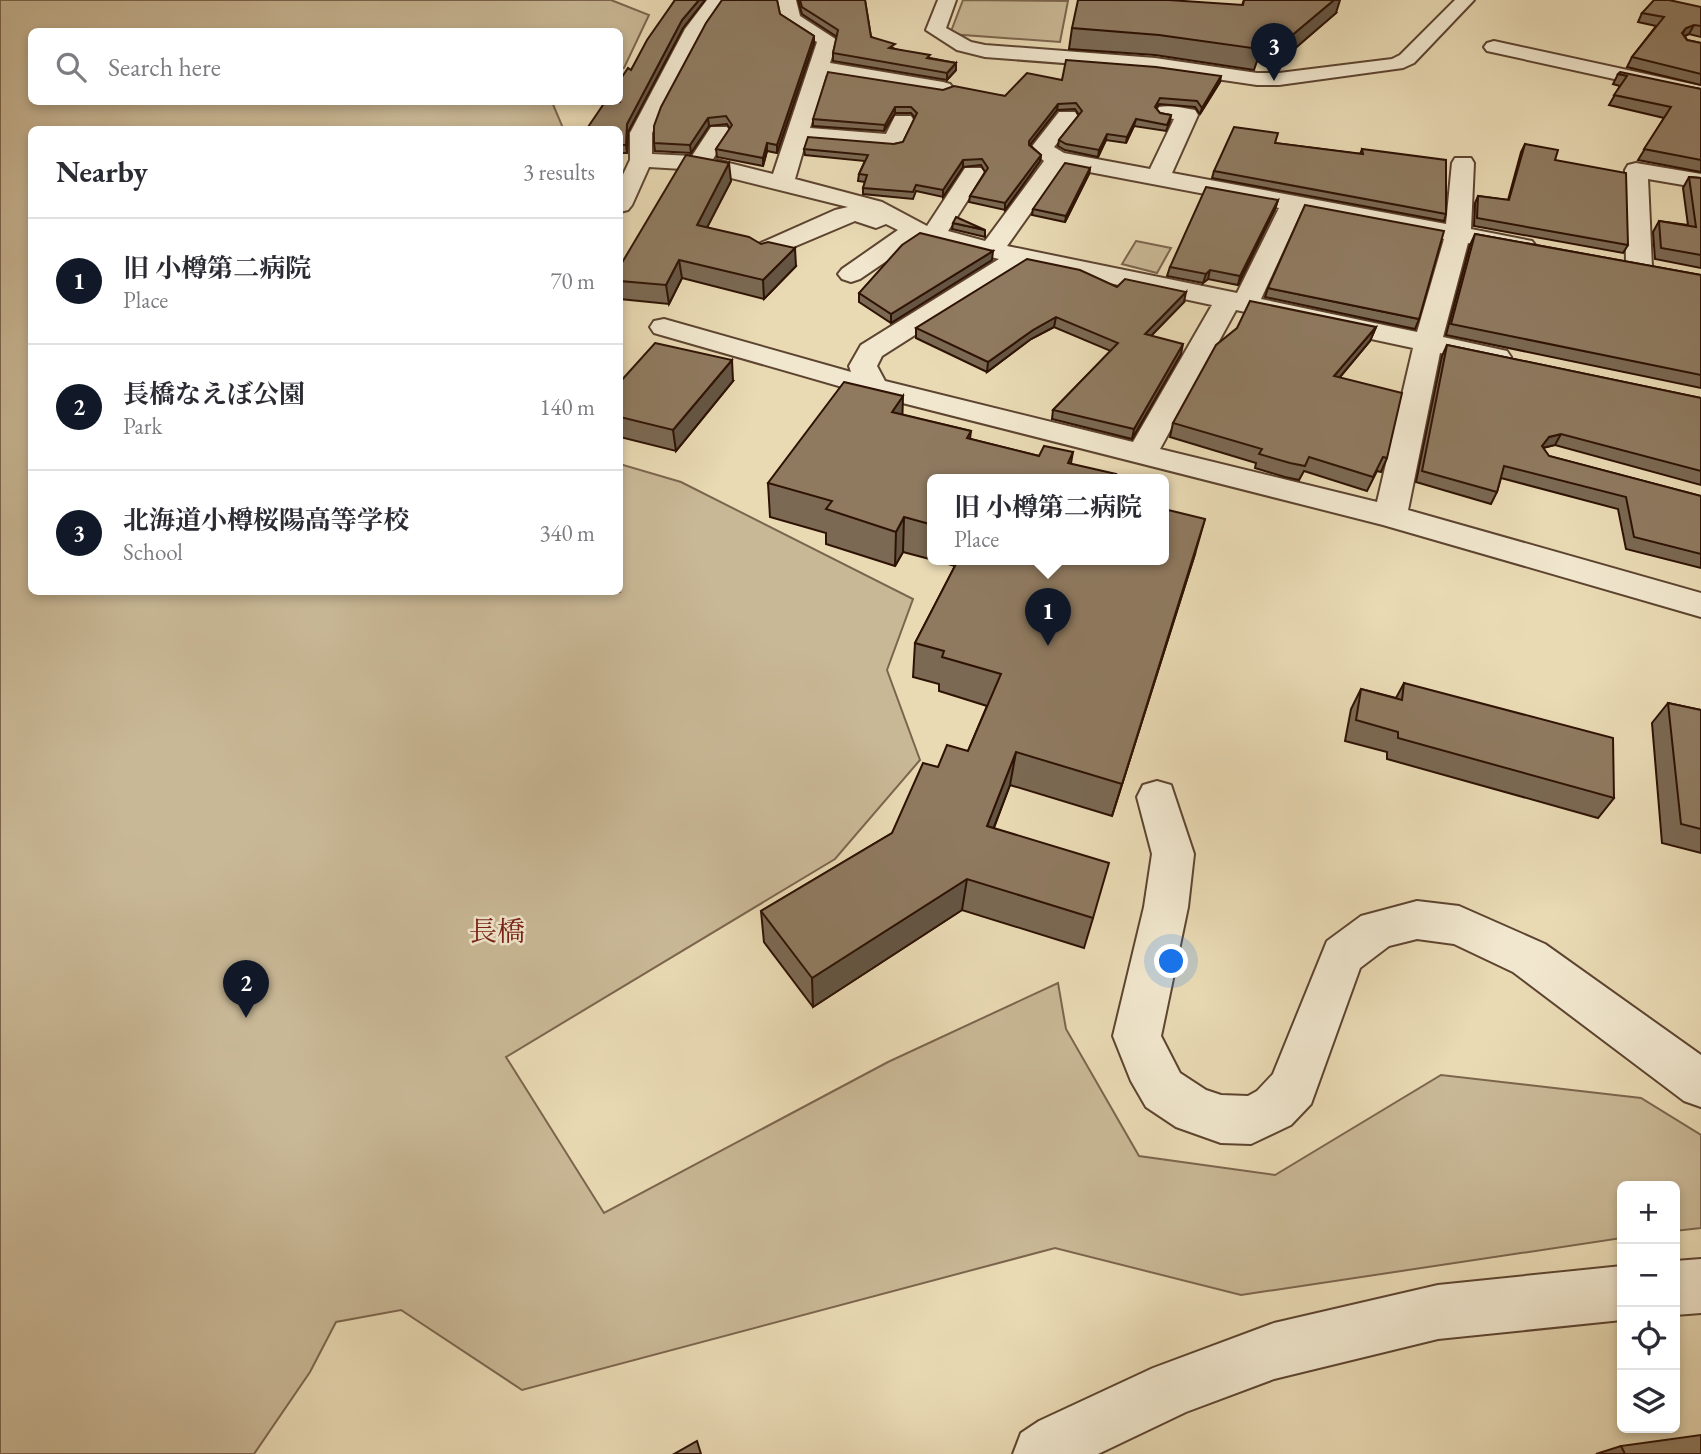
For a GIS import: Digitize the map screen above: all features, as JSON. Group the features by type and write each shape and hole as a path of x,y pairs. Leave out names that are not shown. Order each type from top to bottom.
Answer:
{"street":[{"path":"623,199 641,160 641,134 649,114 695,29 716,0"},
{"path":"782,183 827,40 791,19 787,0"},
{"path":"947,0 936,30 964,46 985,51 1155,64 1227,76 1268,79 1396,64 1407,59 1465,0"},
{"path":"1494,47 1701,92"},
{"path":"817,67 943,88"},
{"path":"1158,178 1187,115 1167,111"},
{"path":"1067,117 1041,149 1057,159 1549,250"},
{"path":"797,134 894,141 904,121"},
{"path":"699,163 719,132"},
{"path":"991,250 1057,159"},
{"path":"641,160 699,163 782,183 874,207 924,233"},
{"path":"1390,516 1428,343 1458,234 1463,163"},
{"path":"1639,267 1636,170 1701,181"},
{"path":"850,274 924,233 973,173"},
{"path":"1142,454 1238,301 1293,203"},
{"path":"763,251 844,215 857,214 894,228 991,250 1523,363"},
{"path":"873,387 863,366 871,351 1022,256"},
{"path":"1613,262 1664,271"},
{"path":"664,327 873,387 1390,516 1701,605"},
{"path":"1157,797 1173,854 1166,906 1138,1036 1148,1065 1163,1090 1193,1110 1221,1119 1251,1120 1274,1108 1294,1087 1302,1057 1343,955 1377,930 1417,920 1459,925 1529,958 1701,1084"},
{"path":"1680,1288 1701,1286"},
{"path":"1042,1454 1059,1442 1173,1388 1273,1351 1438,1312 1617,1294"}],"shaded area":[{"path":"0,0 611,0 649,15 623,68 623,28 28,28 28,105 553,105 562,126 28,126 28,595 623,595 623,465 681,482 913,599 887,670 920,760 835,859 506,1057 604,1213 888,1062 1058,983 1066,1029 1139,1156 1275,1175 1441,1075 1641,1098 1701,1135 1701,1228 1680,1230 1680,1181 1617,1181 1617,1239 1241,1295 1055,1248 522,1390 401,1310 336,1322 310,1372 254,1454 0,1454"},
{"path":"963,0 1068,1 1060,42 950,34"},
{"path":"1136,241 1171,248 1157,273 1122,264"}],"building":[{"path":"675,0 699,0 682,20 627,124 626,145 623,145 623,126 589,126 603,105 623,105 623,76 628,68 631,70 647,40"},
{"path":"722,0 777,0 780,14 814,36 777,145 767,143 763,158 716,149 732,125 726,116 708,118 690,145 654,143 654,126 661,107 706,23"},
{"path":"800,0 865,0 871,37 895,44 889,48 930,55 927,58 956,63 947,73 833,53 838,30 802,7"},
{"path":"1078,0 1169,0 1243,5 1244,0 1334,0 1284,42 1262,41 1259,49 1159,35 1072,28"},
{"path":"1654,0 1669,0 1701,7 1701,26 1694,25 1682,33 1687,40 1701,43 1701,74 1632,57 1664,17 1642,13"},
{"path":"1066,60 1156,67 1221,76 1202,108 1197,101 1160,98 1155,107 1160,113 1171,115 1167,125 1136,119 1127,137 1107,134 1099,150 1066,144 1059,140 1082,111 1076,103 1058,104 1029,141 1029,145 1041,155 1005,203 970,196 988,168 982,159 963,160 943,190 916,185 913,192 863,188 867,175 859,174 868,155 804,149 808,137 894,144 903,142 917,113 911,107 895,107 885,125 813,119 828,72 943,90 954,86 1005,96 1027,73 1062,80"},
{"path":"1620,72 1701,89 1701,160 1644,149 1671,107 1614,95 1627,76 1618,74"},
{"path":"1234,127 1278,133 1275,143 1363,154 1362,149 1446,160 1446,214 1214,171"},
{"path":"1525,144 1558,150 1555,160 1626,173 1628,245 1477,218 1478,196 1509,200"},
{"path":"686,155 729,163 697,225 749,237 761,244 768,242 795,248 763,280 679,260 666,285 623,281 623,261"},
{"path":"1065,163 1090,168 1066,216 1033,209"},
{"path":"1689,177 1701,178 1701,255 1661,248 1659,221 1696,227"},
{"path":"1206,187 1278,200 1240,276 1210,270 1206,274 1170,267"},
{"path":"1305,205 1444,231 1419,319 1268,288"},
{"path":"956,217 985,230 953,223"},
{"path":"920,233 993,251 891,314 859,293 902,245"},
{"path":"1475,234 1701,275 1701,375 1451,324"},
{"path":"1027,259 1080,270 1117,287 1125,279 1186,292 1145,334 1183,344 1134,429 1053,410 1118,343 1056,317 988,362 916,328"},
{"path":"1250,301 1376,327 1334,376 1402,393 1387,458 1383,457 1373,477 1309,457 1305,466 1290,463 1259,454 1262,449 1173,423 1216,345 1237,328"},
{"path":"655,343 732,360 673,430 623,418 623,379"},
{"path":"1447,345 1701,398 1701,471 1561,434 1549,437 1542,446 1549,456 1701,496 1701,554 1634,537 1626,497 1504,466 1497,492 1422,471"},
{"path":"844,382 903,396 892,412 971,431 967,438 1039,456 1044,446 1073,452 1068,463 1116,474 927,474 927,523 904,517 896,532 826,509 832,501 768,483"},
{"path":"1169,510 1205,519 1122,784 1016,752 987,826 1109,863 1093,918 967,879 812,978 761,911 892,833 923,763 938,767 947,745 968,751 1001,674 942,657 944,651 915,643 955,565 1169,565"},
{"path":"1404,683 1613,738 1614,798 1398,738 1398,732 1356,720 1361,689 1402,700"},
{"path":"1668,703 1701,710 1701,829 1681,824"},
{"path":"1701,1435 1701,1454 1625,1454 1621,1446"},
{"path":"697,1441 701,1454 674,1454"}],"place":[{"name":"北海道小樽桜陽高等学校","path":"1274,81"},
{"name":"旧 小樽第二病院","path":"1048,646"},
{"name":"長橋なえぼ公園","path":"246,1018"}],"district":[{"name":"長橋","path":"497,931"}]}
